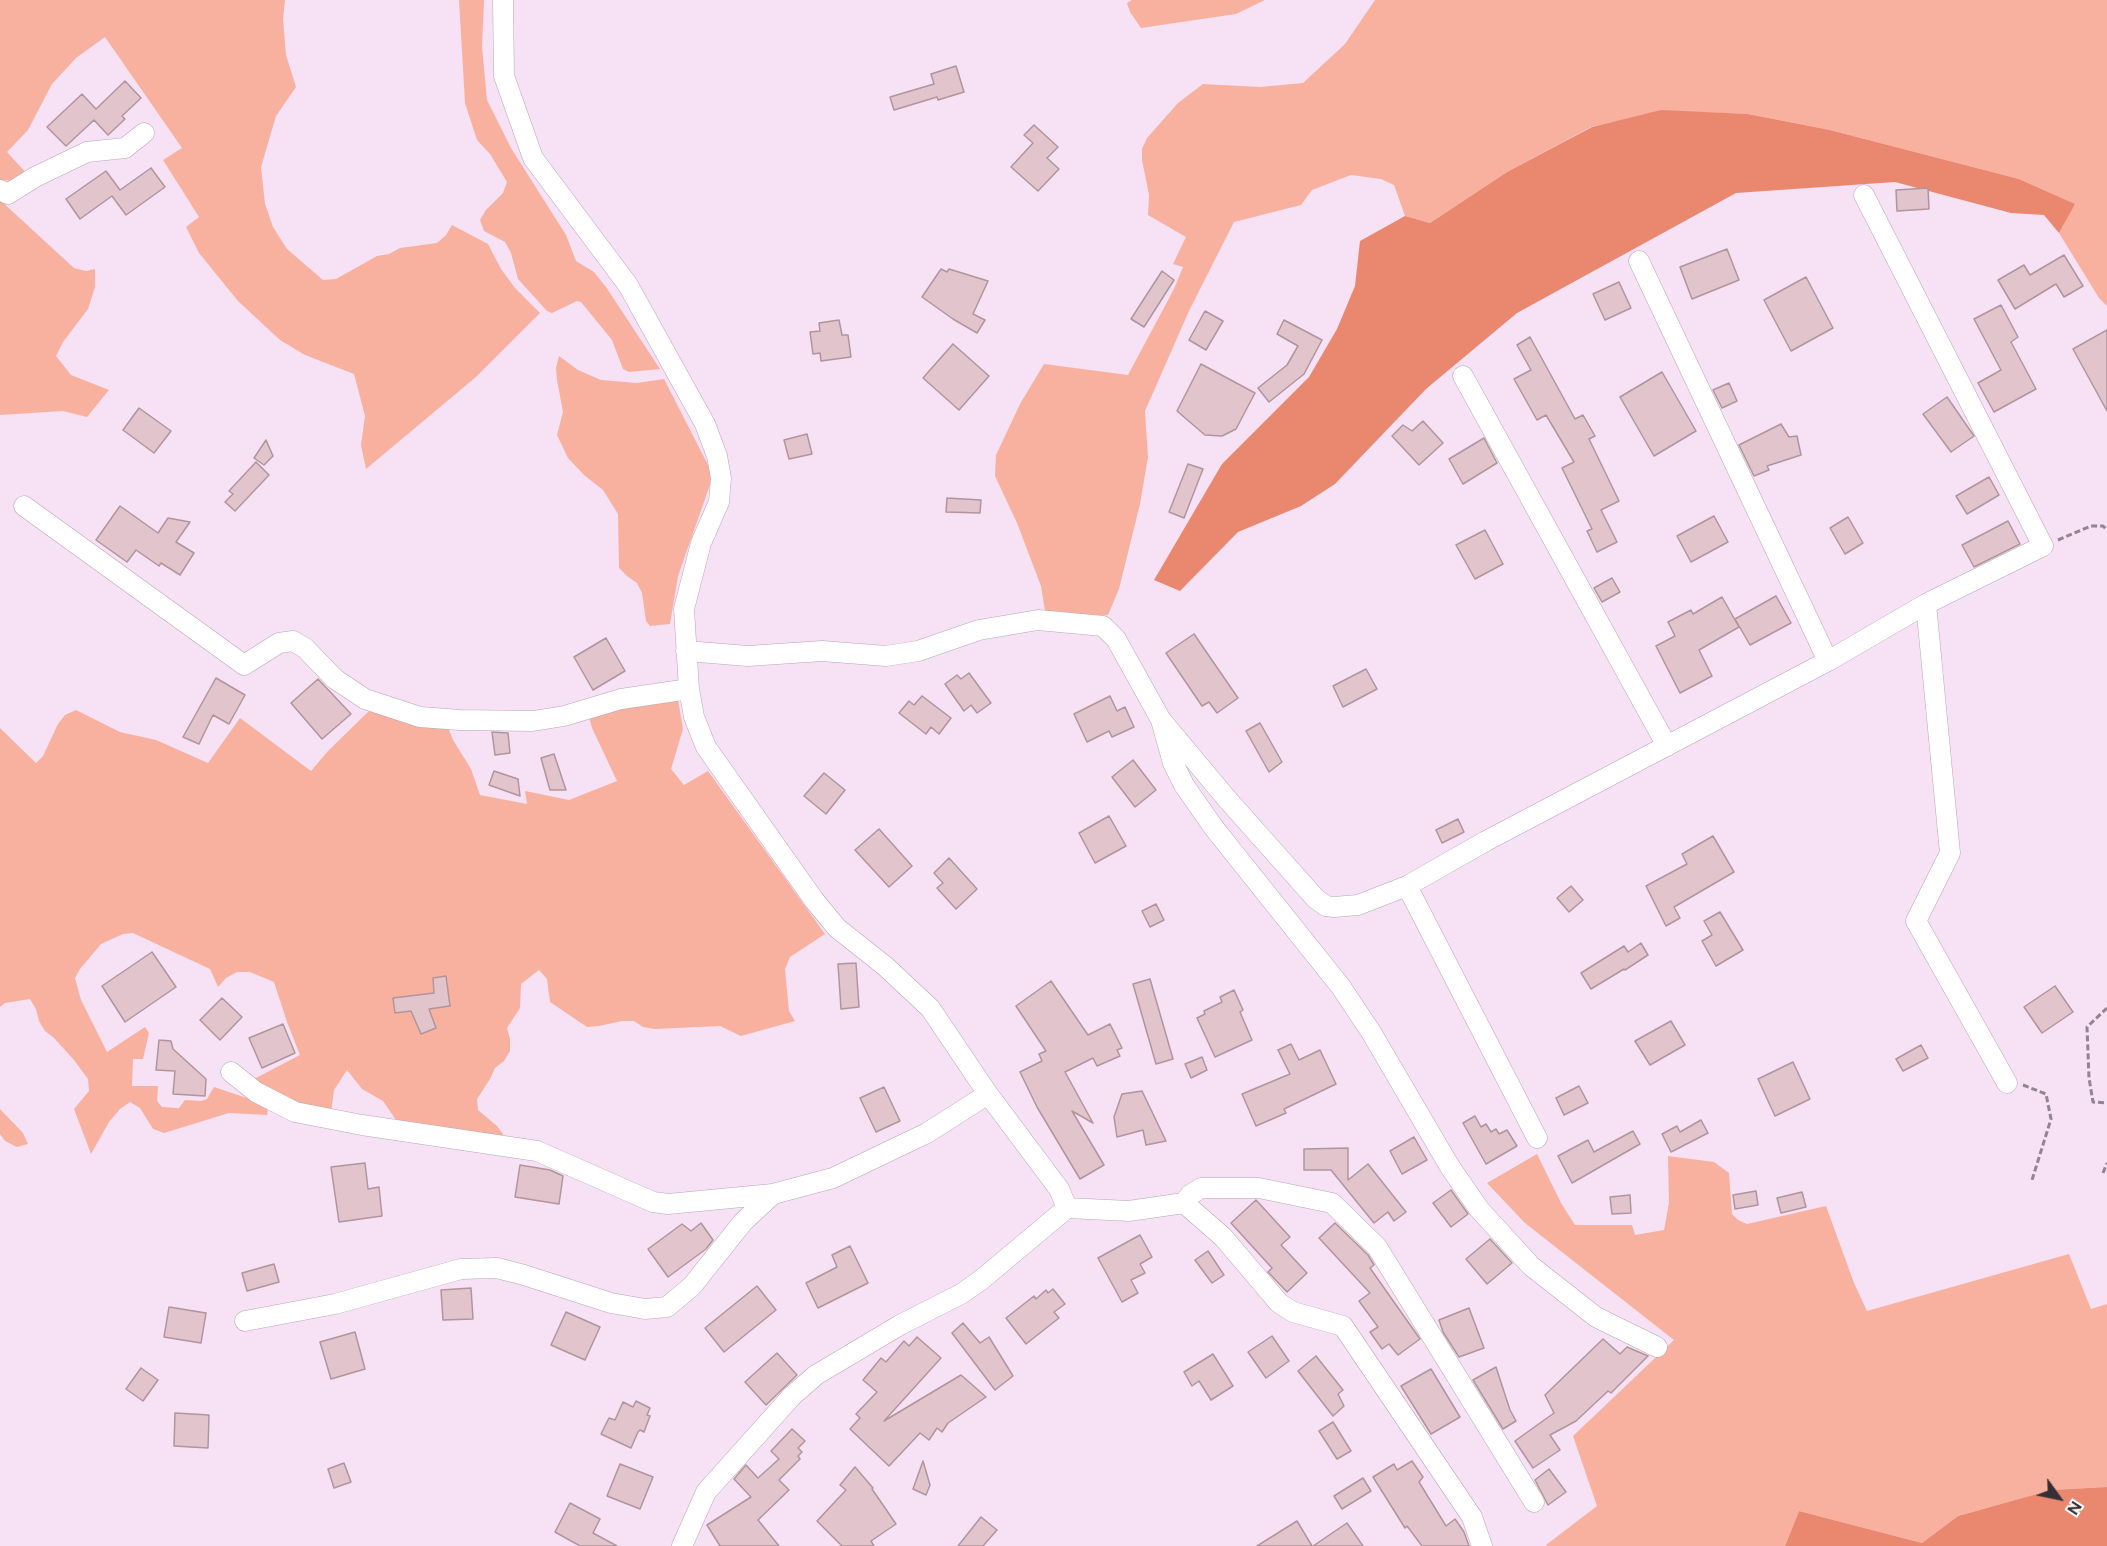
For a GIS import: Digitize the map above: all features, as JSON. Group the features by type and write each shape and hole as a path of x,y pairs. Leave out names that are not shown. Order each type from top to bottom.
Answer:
{"street":[{"path":"503,0 504,76 533,158 628,285 705,424 717,456 721,478 720,502 701,543 684,609 689,689 694,717 706,747 814,900 837,928 885,966 930,1008 988,1094 1059,1189 1067,1208"},
{"path":"0,190 8,194 35,177 87,152 125,148 144,133"},
{"path":"686,651 748,656 822,651 886,656 918,651 979,630 1038,620 1103,626 1116,639 1161,720 1227,799 1316,899 1326,906 1350,906 1374,900 1407,886 1828,661 1926,604 2043,546 1864,195"},
{"path":"1639,261 1828,661"},
{"path":"1463,376 1667,746"},
{"path":"24,506 244,665 279,643 293,641 305,648 335,678 365,699 420,717 533,721 564,716 621,699 689,689"},
{"path":"1926,604 1950,853 1916,921 2007,1083"},
{"path":"1161,720 1173,763 1184,785 1214,828 1341,987 1371,1032 1449,1167 1479,1209 1531,1266 1596,1317 1657,1347"},
{"path":"1407,886 1537,1138"},
{"path":"231,1072 256,1092 295,1112 362,1125 537,1151 653,1202 668,1204 773,1194 833,1178 927,1133 988,1094"},
{"path":"682,1546 706,1492 792,1396 824,1370 900,1325 961,1294 1067,1208 1129,1211 1184,1203 1190,1195 1201,1188 1259,1188 1332,1203 1377,1247 1534,1502"},
{"path":"245,1322 335,1304 461,1269 485,1268 497,1268 524,1275 611,1303 645,1309 667,1307 692,1286 743,1222 773,1194"},
{"path":"1184,1203 1223,1237 1279,1303 1293,1312 1343,1326 1472,1517 1482,1546"}],"path":[{"path":"2043,546 2091,526 2103,526 2107,530"},
{"path":"2107,1008 2087,1027 2089,1078 2093,1102 2107,1103"},
{"path":"2007,1083 2027,1085 2046,1094 2051,1119 2032,1180"},
{"path":"2103,1173 2107,1163"}],"shaded area":[{"path":"0,0 285,0 283,19 286,55 296,87 276,116 261,167 265,204 273,227 287,249 323,280 336,279 377,256 389,254 400,248 437,243 452,225 488,244 501,269 515,288 540,313 476,377 366,469 361,445 365,416 354,374 305,355 280,340 238,301 199,253 186,227 199,217 163,160 182,148 105,37 76,58 52,84 28,130 7,152 28,175 15,181 0,180"},
{"path":"459,0 484,0 482,47 487,100 511,148 566,235 576,261 594,272 606,287 660,369 629,372 623,369 612,340 581,302 577,301 552,313 547,311 518,279 511,253 505,242 484,231 480,220 486,210 503,193 507,182 490,154 477,140 465,103"},
{"path":"1132,0 1265,0 1236,14 1141,28 1127,3"},
{"path":"1375,0 2107,0 2107,306 2099,298 2059,233 2074,204 2019,179 1830,130 1748,114 1661,111 1591,127 1507,172 1430,223 1405,216 1394,185 1381,179 1351,175 1312,190 1301,205 1234,222 1189,311 1145,411 1148,457 1140,504 1119,589 1108,615 1093,617 1045,611 1041,586 1017,523 995,476 996,455 1020,404 1044,364 1128,375 1174,289 1183,267 1173,264 1186,237 1148,215 1149,195 1142,160 1142,149 1147,138 1178,103 1203,84 1260,87 1303,83 1345,44"},
{"path":"1661,110 1748,114 1830,130 2019,179 2075,204 2059,233 2044,215 2011,213 1895,182 1736,193 1517,313 1426,389 1335,484 1301,506 1238,532 1180,591 1154,580 1222,464 1309,377 1337,329 1355,286 1360,241 1405,216 1430,223 1507,172 1592,127"},
{"path":"0,200 74,268 86,271 95,269 95,287 88,309 63,342 56,356 71,375 109,390 87,417 63,411 0,415"},
{"path":"559,356 578,370 601,380 637,383 664,379 708,465 712,479 678,576 670,624 650,626 646,621 642,593 637,583 619,568 618,514 603,490 568,458 557,435 563,412 556,368"},
{"path":"678,700 683,729 671,769 684,785 708,771 825,934 790,957 785,969 789,1011 795,1021 741,1036 720,1026 655,1029 643,1027 634,1021 622,1021 587,1027 550,1002 547,979 539,970 521,984 520,1008 507,1028 510,1051 504,1061 495,1068 477,1099 478,1110 497,1126 503,1134 503,1140 398,1123 383,1101 362,1089 347,1070 334,1090 331,1113 294,1104 254,1079 300,1055 274,982 250,972 237,972 226,978 218,987 210,969 133,933 123,934 101,944 75,978 81,1000 107,1052 145,1027 149,1033 143,1059 133,1059 132,1086 158,1086 157,1101 162,1107 176,1108 179,1108 185,1100 207,1099 214,1087 268,1105 267,1115 229,1113 164,1133 153,1129 140,1108 130,1102 120,1109 109,1122 91,1154 74,1109 89,1091 88,1079 74,1060 45,1031 30,999 5,1003 0,1007 0,728 36,763 43,756 58,724 65,715 76,710 120,732 156,740 208,763 240,718 311,771 370,710 448,727 453,740 471,769 480,795 527,804 525,791 569,800 617,781 592,728 588,713"},
{"path":"0,1109 23,1133 28,1144 17,1147 5,1141 0,1134"},
{"path":"1537,1154 1561,1203 1575,1225 1632,1225 1635,1235 1664,1230 1669,1203 1668,1156 1714,1162 1729,1173 1732,1214 1747,1224 1826,1206 1854,1283 1867,1311 2069,1254 2091,1309 2107,1304 2107,1487 2051,1490 1958,1516 1922,1543 1799,1511 1785,1546 1547,1546 1597,1506 1573,1436 1674,1340 1525,1223 1487,1183"},
{"path":"2107,1487 2107,1546 1785,1546 1799,1511 1922,1543 1958,1516 2051,1490"}],"building":[{"path":"956,66 964,92 938,100 937,97 894,110 890,97 934,84 931,74"},
{"path":"125,81 141,98 122,116 125,119 108,135 94,120 66,146 47,127 82,94 96,109"},
{"path":"1034,125 1058,147 1047,158 1059,169 1038,191 1011,167 1033,143 1024,135"},
{"path":"151,168 165,187 126,215 112,196 80,219 66,199 106,171 120,190"},
{"path":"1928,188 1929,209 1897,211 1896,190"},
{"path":"1727,249 1739,280 1692,299 1680,267"},
{"path":"2064,255 2083,286 2064,297 2056,284 2015,309 1998,280 2024,265 2030,275"},
{"path":"941,269 947,272 949,269 988,281 973,314 985,320 977,333 922,297"},
{"path":"1162,271 1174,280 1144,327 1131,319"},
{"path":"1806,277 1833,328 1791,351 1764,300"},
{"path":"1619,282 1631,308 1605,320 1593,294"},
{"path":"2001,305 2018,337 2011,342 2036,389 1994,412 1978,383 2001,370 1974,319"},
{"path":"1205,311 1223,321 1206,350 1189,340"},
{"path":"839,320 842,335 848,335 851,357 821,361 820,353 813,354 810,332 820,331 819,323"},
{"path":"1284,320 1322,340 1304,374 1269,402 1258,388 1287,365 1298,346 1277,334"},
{"path":"2107,330 2107,411 2073,349"},
{"path":"1530,337 1575,419 1583,415 1595,436 1589,439 1619,501 1601,510 1617,542 1597,552 1587,531 1592,529 1562,468 1574,462 1546,415 1537,420 1514,379 1531,370 1517,345"},
{"path":"953,344 989,376 959,410 923,378"},
{"path":"1201,364 1255,393 1236,429 1222,436 1205,435 1177,411"},
{"path":"1662,372 1696,431 1654,456 1620,397"},
{"path":"1729,383 1737,401 1722,408 1713,390"},
{"path":"1947,397 1974,436 1951,452 1923,414"},
{"path":"139,408 171,431 154,453 123,430"},
{"path":"1423,421 1443,443 1419,465 1392,436 1403,425 1412,431"},
{"path":"1781,424 1789,437 1797,436 1801,455 1767,466 1769,470 1754,476 1739,445"},
{"path":"807,434 812,454 789,459 784,440"},
{"path":"1484,438 1497,463 1463,484 1449,459"},
{"path":"266,440 273,456 264,465 254,458"},
{"path":"256,462 269,475 235,511 225,502 233,494 229,491"},
{"path":"1188,464 1203,469 1184,518 1169,512"},
{"path":"1989,477 1999,495 1967,514 1956,496"},
{"path":"947,498 981,500 980,513 946,512"},
{"path":"120,506 158,533 168,518 190,522 176,542 194,553 180,575 161,563 159,566 136,550 127,562 96,540"},
{"path":"1714,516 1728,542 1691,562 1677,536"},
{"path":"1848,517 1863,543 1845,554 1830,528"},
{"path":"2008,521 2020,544 1974,567 1962,545"},
{"path":"1485,530 1503,564 1475,579 1456,545"},
{"path":"1612,578 1620,592 1602,602 1594,588"},
{"path":"1776,596 1791,623 1750,645 1735,619"},
{"path":"1722,597 1739,627 1699,650 1712,676 1680,693 1656,646 1675,636 1668,622 1691,610 1693,614"},
{"path":"1194,634 1238,698 1217,713 1209,702 1202,706 1166,653"},
{"path":"606,638 625,671 593,690 574,657"},
{"path":"1366,669 1377,689 1343,707 1333,686"},
{"path":"969,673 991,703 977,713 971,705 964,711 945,684 957,675 961,679"},
{"path":"216,678 245,695 229,724 213,715 199,744 183,737"},
{"path":"318,679 351,714 322,739 291,703"},
{"path":"922,696 951,718 939,734 931,727 926,734 899,713 909,701 914,705"},
{"path":"1110,696 1117,711 1125,707 1134,727 1112,737 1109,731 1087,742 1074,714"},
{"path":"1260,723 1282,762 1269,772 1246,731"},
{"path":"492,732 508,733 510,753 495,755"},
{"path":"554,754 566,790 550,790 541,758"},
{"path":"1133,760 1156,790 1135,807 1112,777"},
{"path":"494,771 518,779 520,796 489,785"},
{"path":"824,773 845,790 826,814 804,796"},
{"path":"1109,816 1126,846 1095,863 1079,833"},
{"path":"1458,819 1464,832 1442,843 1436,830"},
{"path":"879,829 912,866 889,887 855,850"},
{"path":"1713,836 1734,872 1674,907 1680,918 1666,926 1646,886 1687,864 1682,854"},
{"path":"949,858 977,889 956,909 937,888 943,883 934,873"},
{"path":"1571,886 1583,900 1569,912 1557,898"},
{"path":"1156,904 1164,920 1150,927 1142,911"},
{"path":"1720,912 1743,950 1716,966 1702,941 1712,935 1704,921"},
{"path":"1641,943 1648,955 1591,989 1581,973 1624,946 1628,952"},
{"path":"152,952 176,987 125,1022 102,986"},
{"path":"856,963 859,1007 841,1009 838,964"},
{"path":"446,976 450,1006 429,1009 436,1028 421,1034 411,1011 395,1013 393,998 434,993 433,978"},
{"path":"1150,979 1173,1059 1156,1064 1133,984"},
{"path":"1051,981 1088,1035 1110,1024 1122,1048 1117,1050 1120,1056 1097,1066 1093,1058 1065,1072 1093,1123 1072,1111 1104,1165 1080,1179 1037,1107 1020,1072 1042,1061 1039,1054 1046,1051 1016,1006"},
{"path":"2055,986 2073,1012 2042,1033 2024,1007"},
{"path":"1234,990 1243,1010 1240,1012 1252,1040 1215,1057 1197,1018 1205,1014 1204,1011 1222,1002 1220,997"},
{"path":"222,998 242,1017 220,1040 200,1020"},
{"path":"1671,1021 1685,1045 1650,1065 1635,1041"},
{"path":"283,1024 295,1053 262,1068 249,1038"},
{"path":"159,1040 171,1041 173,1049 206,1079 205,1096 173,1094 175,1071 156,1070"},
{"path":"1291,1044 1299,1060 1320,1050 1336,1084 1284,1109 1286,1113 1256,1126 1242,1094 1290,1074 1278,1050"},
{"path":"1921,1045 1928,1058 1903,1071 1896,1059"},
{"path":"1202,1057 1207,1070 1191,1078 1185,1064"},
{"path":"1793,1062 1810,1099 1775,1116 1758,1079"},
{"path":"1579,1086 1588,1103 1564,1115 1556,1098"},
{"path":"884,1087 900,1121 876,1132 860,1098"},
{"path":"1142,1091 1166,1141 1146,1145 1143,1130 1117,1137 1114,1117 1122,1094"},
{"path":"1475,1116 1481,1127 1486,1124 1491,1132 1496,1129 1499,1134 1507,1130 1517,1146 1486,1164 1463,1123"},
{"path":"1701,1120 1708,1133 1671,1152 1662,1134 1677,1126 1680,1132"},
{"path":"1633,1131 1640,1144 1572,1183 1558,1156 1588,1140 1594,1152"},
{"path":"1414,1137 1427,1160 1402,1174 1390,1151"},
{"path":"1348,1148 1348,1180 1368,1164 1406,1212 1394,1221 1388,1212 1374,1223 1331,1170 1304,1170 1304,1149"},
{"path":"365,1163 368,1189 379,1187 382,1216 339,1222 331,1167"},
{"path":"520,1165 550,1170 563,1176 559,1204 515,1197"},
{"path":"1451,1190 1468,1214 1451,1227 1433,1203"},
{"path":"1756,1191 1758,1205 1735,1209 1733,1195"},
{"path":"1802,1192 1806,1207 1781,1213 1777,1198"},
{"path":"1630,1195 1631,1213 1612,1214 1610,1197"},
{"path":"1256,1200 1290,1237 1281,1245 1307,1273 1287,1292 1268,1272 1272,1268 1231,1223"},
{"path":"701,1223 713,1240 706,1249 668,1277 648,1249 682,1224 691,1231"},
{"path":"1335,1223 1368,1255 1374,1265 1370,1268 1420,1339 1398,1355 1389,1344 1382,1349 1370,1332 1378,1327 1359,1301 1370,1293 1319,1238"},
{"path":"1140,1235 1152,1257 1140,1264 1145,1273 1131,1280 1138,1293 1122,1302 1098,1258"},
{"path":"1490,1239 1512,1263 1487,1284 1466,1259"},
{"path":"850,1246 868,1283 818,1308 806,1283 837,1267 832,1255"},
{"path":"1208,1251 1224,1275 1212,1283 1195,1260"},
{"path":"274,1264 279,1282 247,1291 242,1273"},
{"path":"757,1286 776,1310 724,1352 705,1328"},
{"path":"471,1288 473,1319 443,1320 441,1290"},
{"path":"1053,1289 1065,1304 1054,1312 1059,1318 1026,1344 1006,1318 1034,1296 1036,1299 1046,1290 1048,1293"},
{"path":"169,1307 206,1313 201,1343 164,1337"},
{"path":"1469,1308 1484,1348 1459,1357 1443,1332 1439,1320"},
{"path":"566,1312 600,1327 585,1360 551,1345"},
{"path":"963,1323 980,1343 989,1337 1013,1376 995,1390 952,1333"},
{"path":"355,1332 365,1369 331,1379 320,1342"},
{"path":"1272,1336 1289,1361 1266,1378 1248,1352"},
{"path":"917,1337 941,1358 884,1421 961,1375 986,1397 948,1423 942,1432 937,1428 929,1440 920,1433 889,1466 850,1429 860,1418 856,1414 877,1392 863,1380 881,1358 886,1362 904,1341 909,1346"},
{"path":"1603,1339 1620,1354 1627,1347 1648,1356 1611,1393 1608,1391 1576,1421 1550,1435 1560,1450 1533,1468 1515,1441 1554,1413 1545,1395"},
{"path":"777,1353 797,1375 766,1405 745,1382"},
{"path":"1213,1354 1233,1386 1211,1400 1199,1381 1192,1386 1184,1372"},
{"path":"1316,1356 1343,1390 1338,1394 1344,1406 1333,1416 1298,1371"},
{"path":"1496,1367 1510,1410 1516,1421 1503,1429 1473,1380"},
{"path":"141,1368 158,1380 143,1401 126,1389"},
{"path":"1431,1369 1460,1417 1431,1434 1401,1386"},
{"path":"636,1401 650,1408 647,1415 650,1416 644,1432 640,1430 638,1432 631,1448 601,1434 609,1418 615,1420 623,1402 633,1407"},
{"path":"175,1413 209,1415 208,1448 174,1446"},
{"path":"1333,1422 1351,1451 1337,1459 1319,1431"},
{"path":"792,1429 805,1441 798,1448 802,1452 798,1456 800,1459 779,1480 789,1490 758,1520 779,1546 720,1546 707,1525 751,1497 734,1479 746,1465 758,1478 779,1459 771,1451"},
{"path":"923,1461 930,1485 926,1495 913,1489"},
{"path":"1412,1461 1423,1477 1419,1482 1446,1526 1455,1519 1464,1532 1469,1546 1422,1546 1407,1526 1405,1528 1373,1477 1394,1464 1397,1470"},
{"path":"344,1463 351,1482 334,1488 328,1469"},
{"path":"620,1464 653,1477 640,1509 607,1496"},
{"path":"855,1467 873,1488 896,1524 871,1541 874,1546 842,1546 817,1521 846,1490 840,1485"},
{"path":"1549,1469 1566,1492 1548,1505 1535,1480"},
{"path":"1363,1478 1371,1491 1342,1509 1334,1496"},
{"path":"570,1503 600,1519 593,1533 617,1546 580,1546 555,1532"},
{"path":"981,1517 997,1530 983,1546 958,1546"},
{"path":"1297,1521 1312,1546 1257,1546"},
{"path":"1347,1523 1363,1546 1313,1546"}]}
